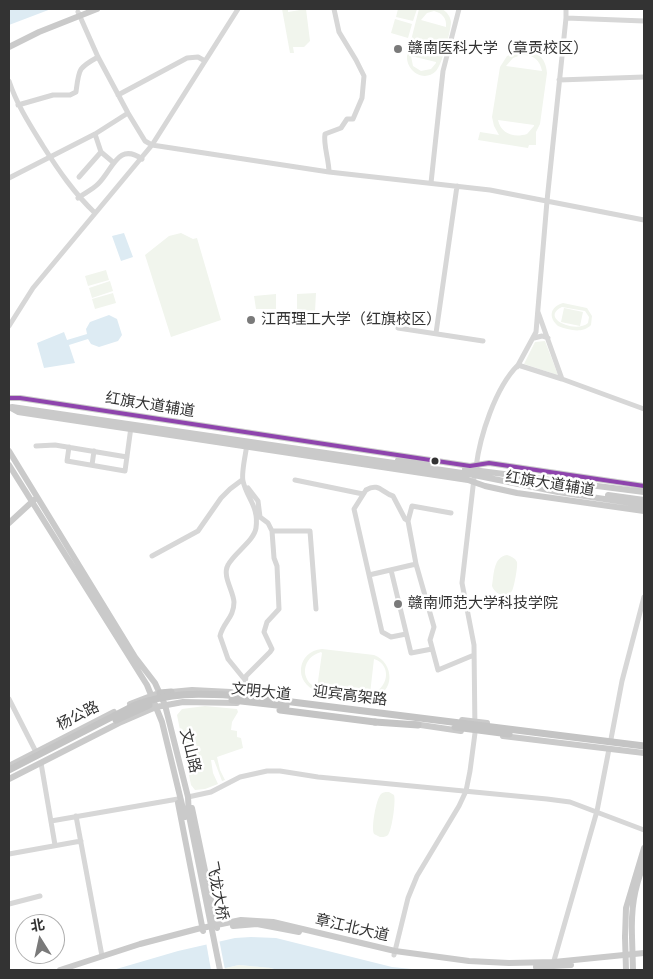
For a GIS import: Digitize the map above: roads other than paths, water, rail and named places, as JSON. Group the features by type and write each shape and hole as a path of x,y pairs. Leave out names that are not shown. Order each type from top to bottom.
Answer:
{"highway":[{"name":"文明大道","path":"160,693 171,692"},
{"name":"迎宾高架路","path":"9,770 135,705 172,695 192,693 244,696 644,744"},
{"name":"迎宾高架路","path":"9,775 118,719 150,705 173,699 192,697 216,698 644,752"},
{"path":"216,698 243,704 375,722 418,725"},
{"path":"472,723 522,727 596,737"}],"main road":[{"path":"9,47 86,9"},
{"path":"9,43 79,14 97,9"},
{"path":"9,399 149,423 476,473 558,492 644,505"},
{"path":"9,406 247,444 476,473 539,479 559,484 644,494"},
{"path":"9,451 33,497 139,672 156,707"},
{"name":"红旗大道辅道","path":"644,486 489,463 476,473 517,493 644,511"},
{"path":"9,465 33,497 160,693"},
{"path":"537,487 644,500"},
{"path":"9,517 33,497"},
{"path":"9,523 33,497"},
{"name":"文明大道","path":"171,692 217,691 472,723"},
{"name":"杨公路","path":"9,766 131,704 160,693"},
{"name":"文山路","path":"160,693 165,705 188,797 188,816"},
{"name":"文明大道","path":"156,707 193,701 243,703 475,733 644,752"},
{"name":"杨公路","path":"9,779 125,720 156,707"},
{"name":"文山路","path":"156,707 162,722 178,787 188,816"},
{"path":"596,737 644,744"},
{"path":"178,787 178,799 203,929"},
{"path":"188,797 194,815 216,927"},
{"name":"飞龙大桥","path":"188,816 216,970"},
{"name":"飞龙大桥","path":"188,816 220,970"},
{"path":"633,970 626,908 631,886 644,848"},
{"path":"626,970 628,937 635,887 644,863"},
{"path":"213,910 221,918 234,921"},
{"path":"184,932 194,926 200,914"},
{"name":"章江北大道","path":"216,927 234,921 273,922 395,953"},
{"name":"章江北大道","path":"60,970 184,932 244,924 263,925 395,953 479,961 553,965 644,955"},
{"name":"章江北大道","path":"72,970 203,929"}],"street":[{"path":"9,326 32,288 142,160 238,9"},
{"path":"329,172 328,155 324,140 325,134 341,128 347,119 353,119 362,98 364,76 356,60 342,40 334,9"},
{"path":"431,183 443,71 460,9"},
{"path":"395,953 408,898 417,876 453,818 466,791 475,733 472,723 473,640 462,587 468,528 484,434 500,397 536,332 536,309 566,9"},
{"path":"79,14 98,57 128,113 146,141 152,145 329,172 457,186 644,220"},
{"path":"566,18 644,21"},
{"path":"18,105 52,95 70,95 76,92 80,70 84,65 98,57"},
{"path":"118,95 187,58 198,57 205,61"},
{"path":"559,80 644,77"},
{"path":"9,81 18,105 50,157 78,198 95,214"},
{"path":"9,178 95,134 128,113"},
{"path":"95,134 101,152 114,163"},
{"path":"79,176 101,152"},
{"path":"78,198 98,184 118,158 126,153 133,153 142,160"},
{"path":"436,334 457,186"},
{"path":"536,309 562,379"},
{"path":"398,328 483,341"},
{"path":"534,338 542,336 548,338"},
{"path":"518,365 644,409"},
{"path":"69,447 67,461 125,471 132,427"},
{"path":"245,680 228,659 220,636 224,625 231,617 234,602 227,575 228,565 253,536 256,527 254,506 242,480 247,444"},
{"path":"36,446 56,445 127,457"},
{"path":"92,465 94,451"},
{"path":"242,480 258,501 260,516 268,523 272,531 274,558 277,566 279,609 267,622 264,632 272,649 248,673 245,680 244,694"},
{"path":"152,556 198,531 221,498 242,480"},
{"path":"295,480 363,494"},
{"path":"406,634 391,637 382,632 354,510 363,494 370,488 381,488 387,495 393,496 404,519 408,521"},
{"path":"451,513 412,506 408,521 416,564 434,627 430,637 438,670 474,655"},
{"path":"272,531 310,531 316,609"},
{"path":"369,575 416,564"},
{"path":"391,570 411,653 432,649"},
{"path":"611,739 622,681 644,597"},
{"path":"9,699 36,752"},
{"path":"553,965 597,811 609,749"},
{"path":"41,763 54,845"},
{"path":"188,797 211,792 240,777 268,771 280,771 318,777 547,798 570,802 644,830"},
{"path":"51,821 178,799"},
{"path":"76,816 102,956"},
{"path":"9,854 81,841"},
{"path":"9,904 40,896"}],"place":[{"name":"赣南医科大学（章贡校区）","path":"398,49"},
{"name":"江西理工大学（红旗校区）","path":"251,320"},
{"name":"赣南师范大学科技学院","path":"398,604"}]}
